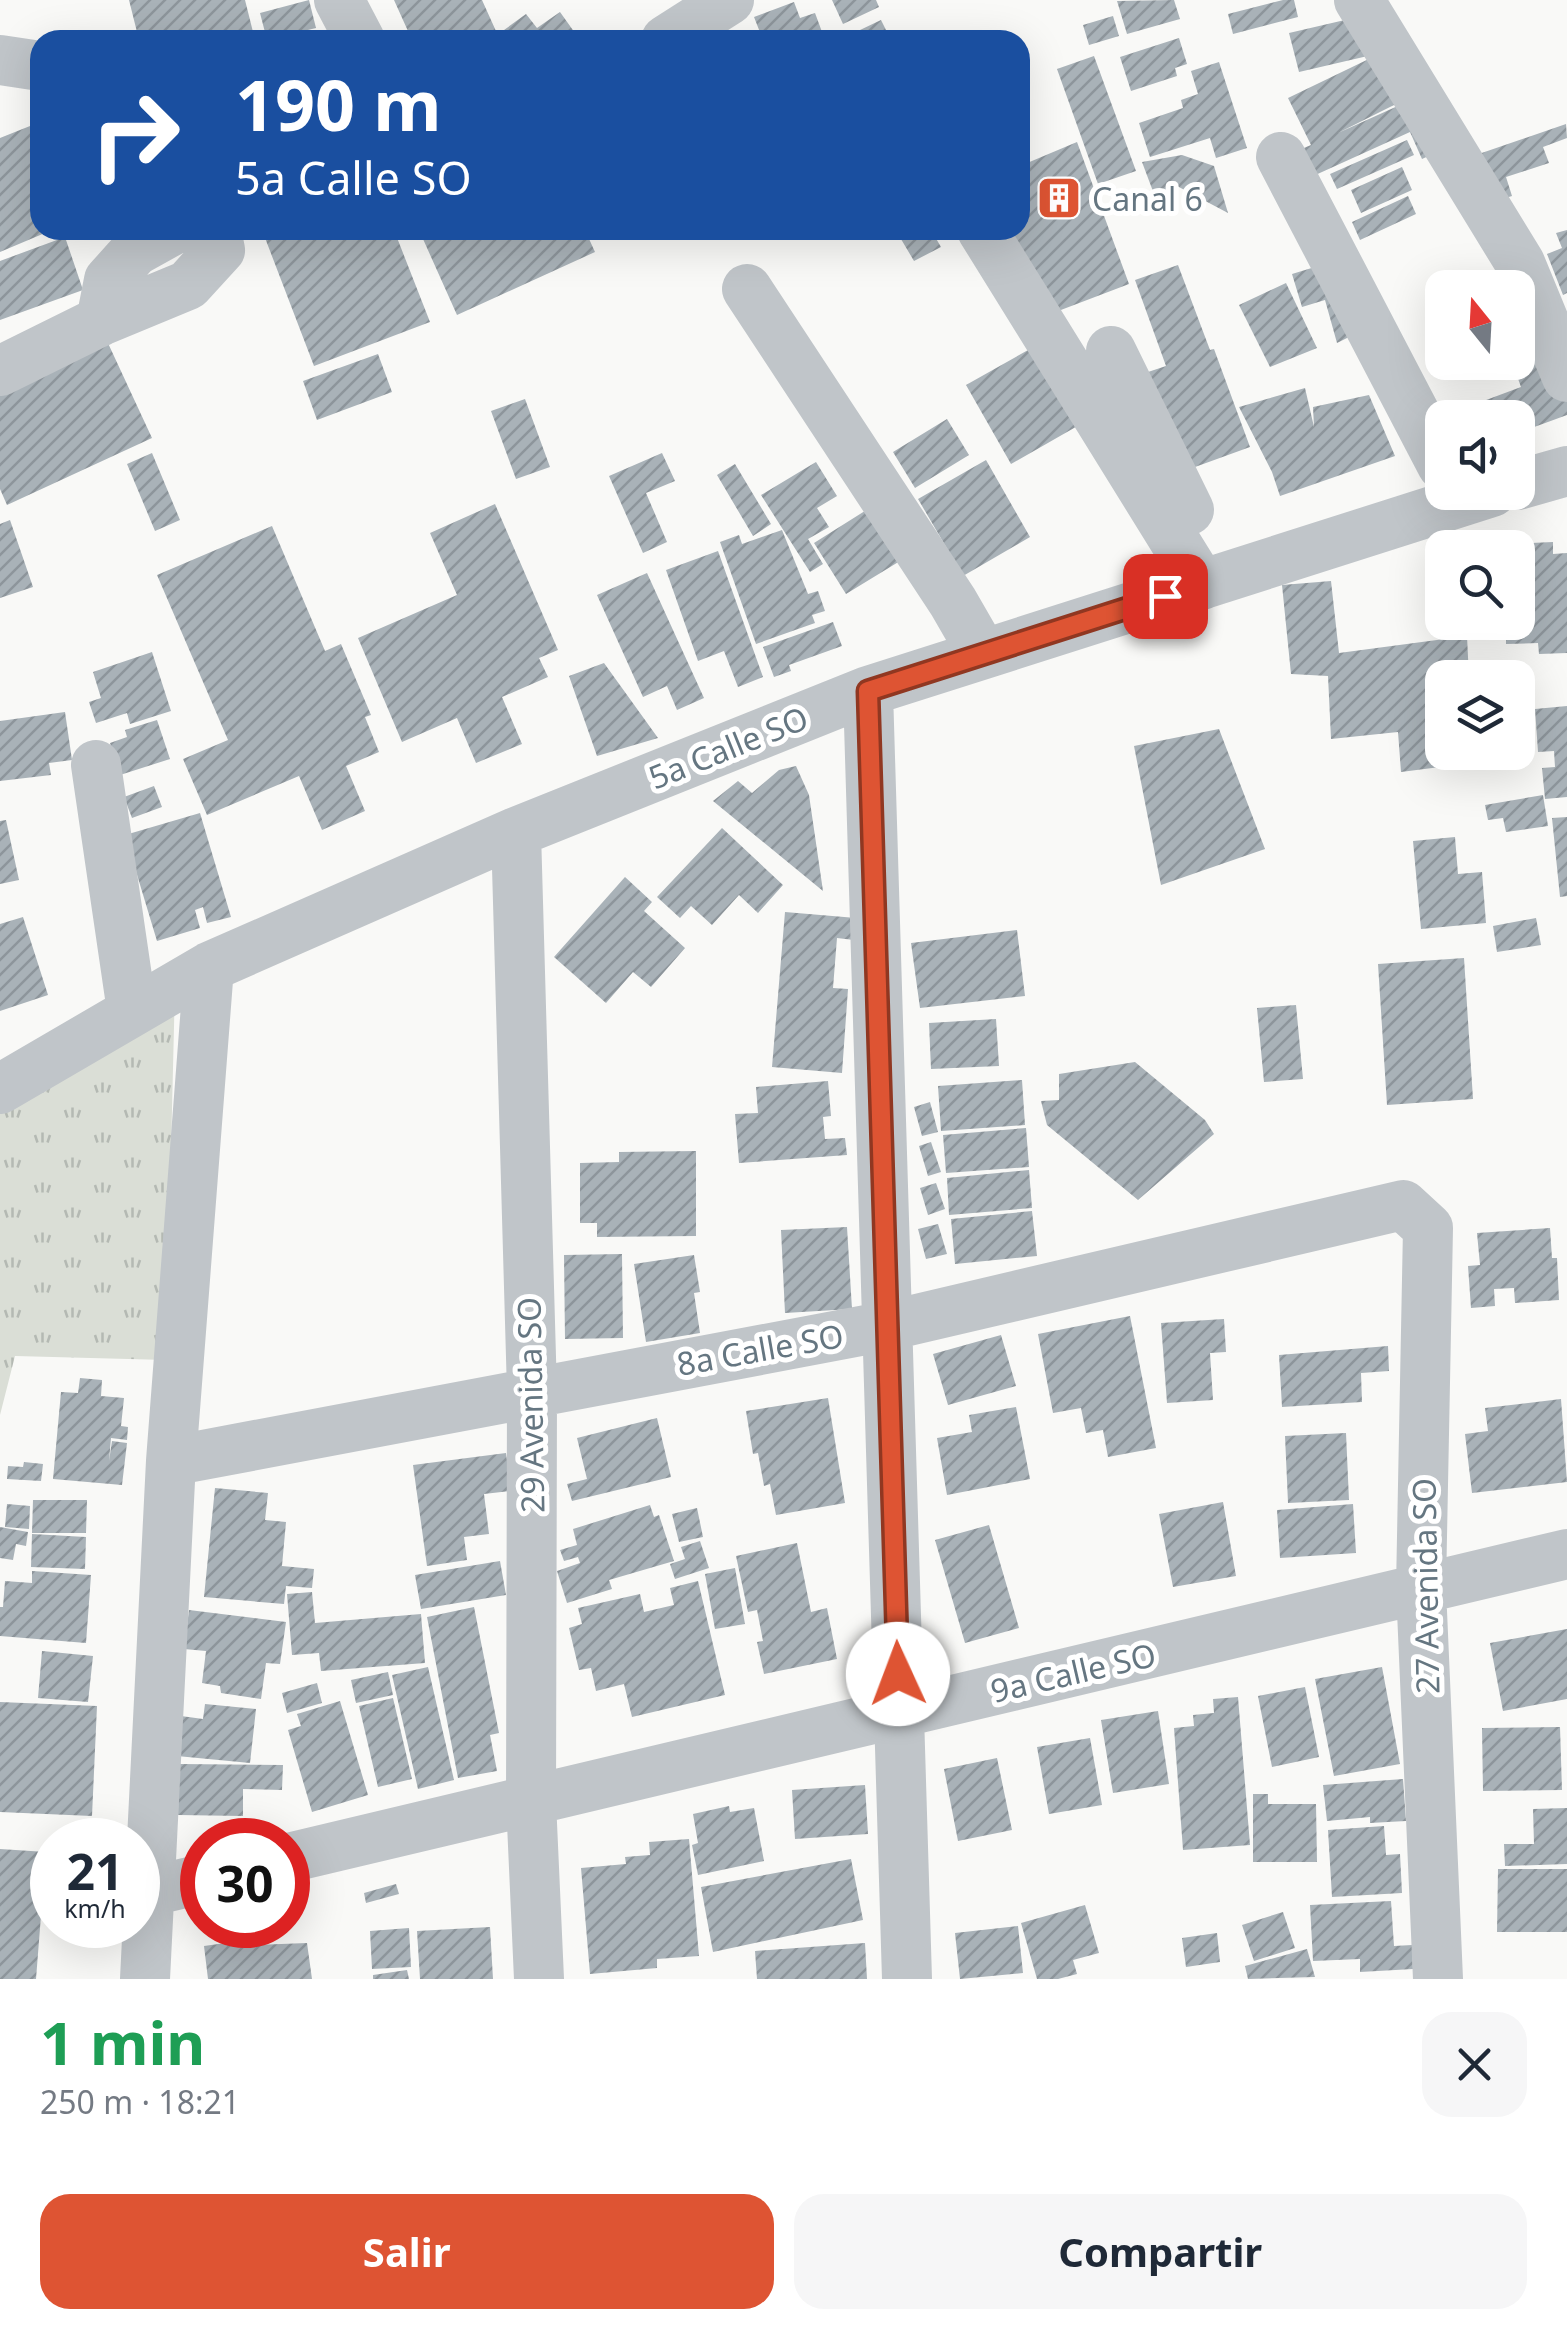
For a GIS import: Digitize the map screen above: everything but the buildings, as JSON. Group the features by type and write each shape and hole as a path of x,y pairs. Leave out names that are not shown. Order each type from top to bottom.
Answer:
{"street":[{"path":"338,0 354,30"},
{"path":"682,30 730,0"},
{"path":"1359,0 1520,263 1567,377"},
{"path":"0,60 30,64"},
{"path":"1281,157 1425,419"},
{"path":"101,321 109,280 135,251 155,240"},
{"path":"0,371 188,284 220,250 218,240"},
{"path":"989,240 1212,581"},
{"path":"747,289 953,602 983,654"},
{"path":"1111,351 1212,581"},
{"path":"1535,480 1567,470"},
{"name":"5a Calle SO","path":"0,1090 209,967 516,832 868,691 1212,581 1425,502"},
{"path":"868,691 907,1979"},
{"path":"96,765 132,1011"},
{"name":"29 Avenida SO","path":"516,832 532,1392 531,1800 539,1979"},
{"path":"155,1818 172,1460 209,967"},
{"name":"8a Calle SO","path":"172,1460 887,1326 1402,1205"},
{"name":"27 Avenida SO","path":"1402,1205 1428,1228 1421,1588 1438,1979"},
{"name":"9a Calle SO","path":"310,1853 1567,1554"},
{"path":"144,1979 146,1948"}],"green space":[{"path":"175,985 166,1360 15,1356 0,1415 0,1086"}],"place":[{"name":"Canal 6","path":"1059,198"}],"route":[{"path":"898,1674 868,691 1165,596"}]}
